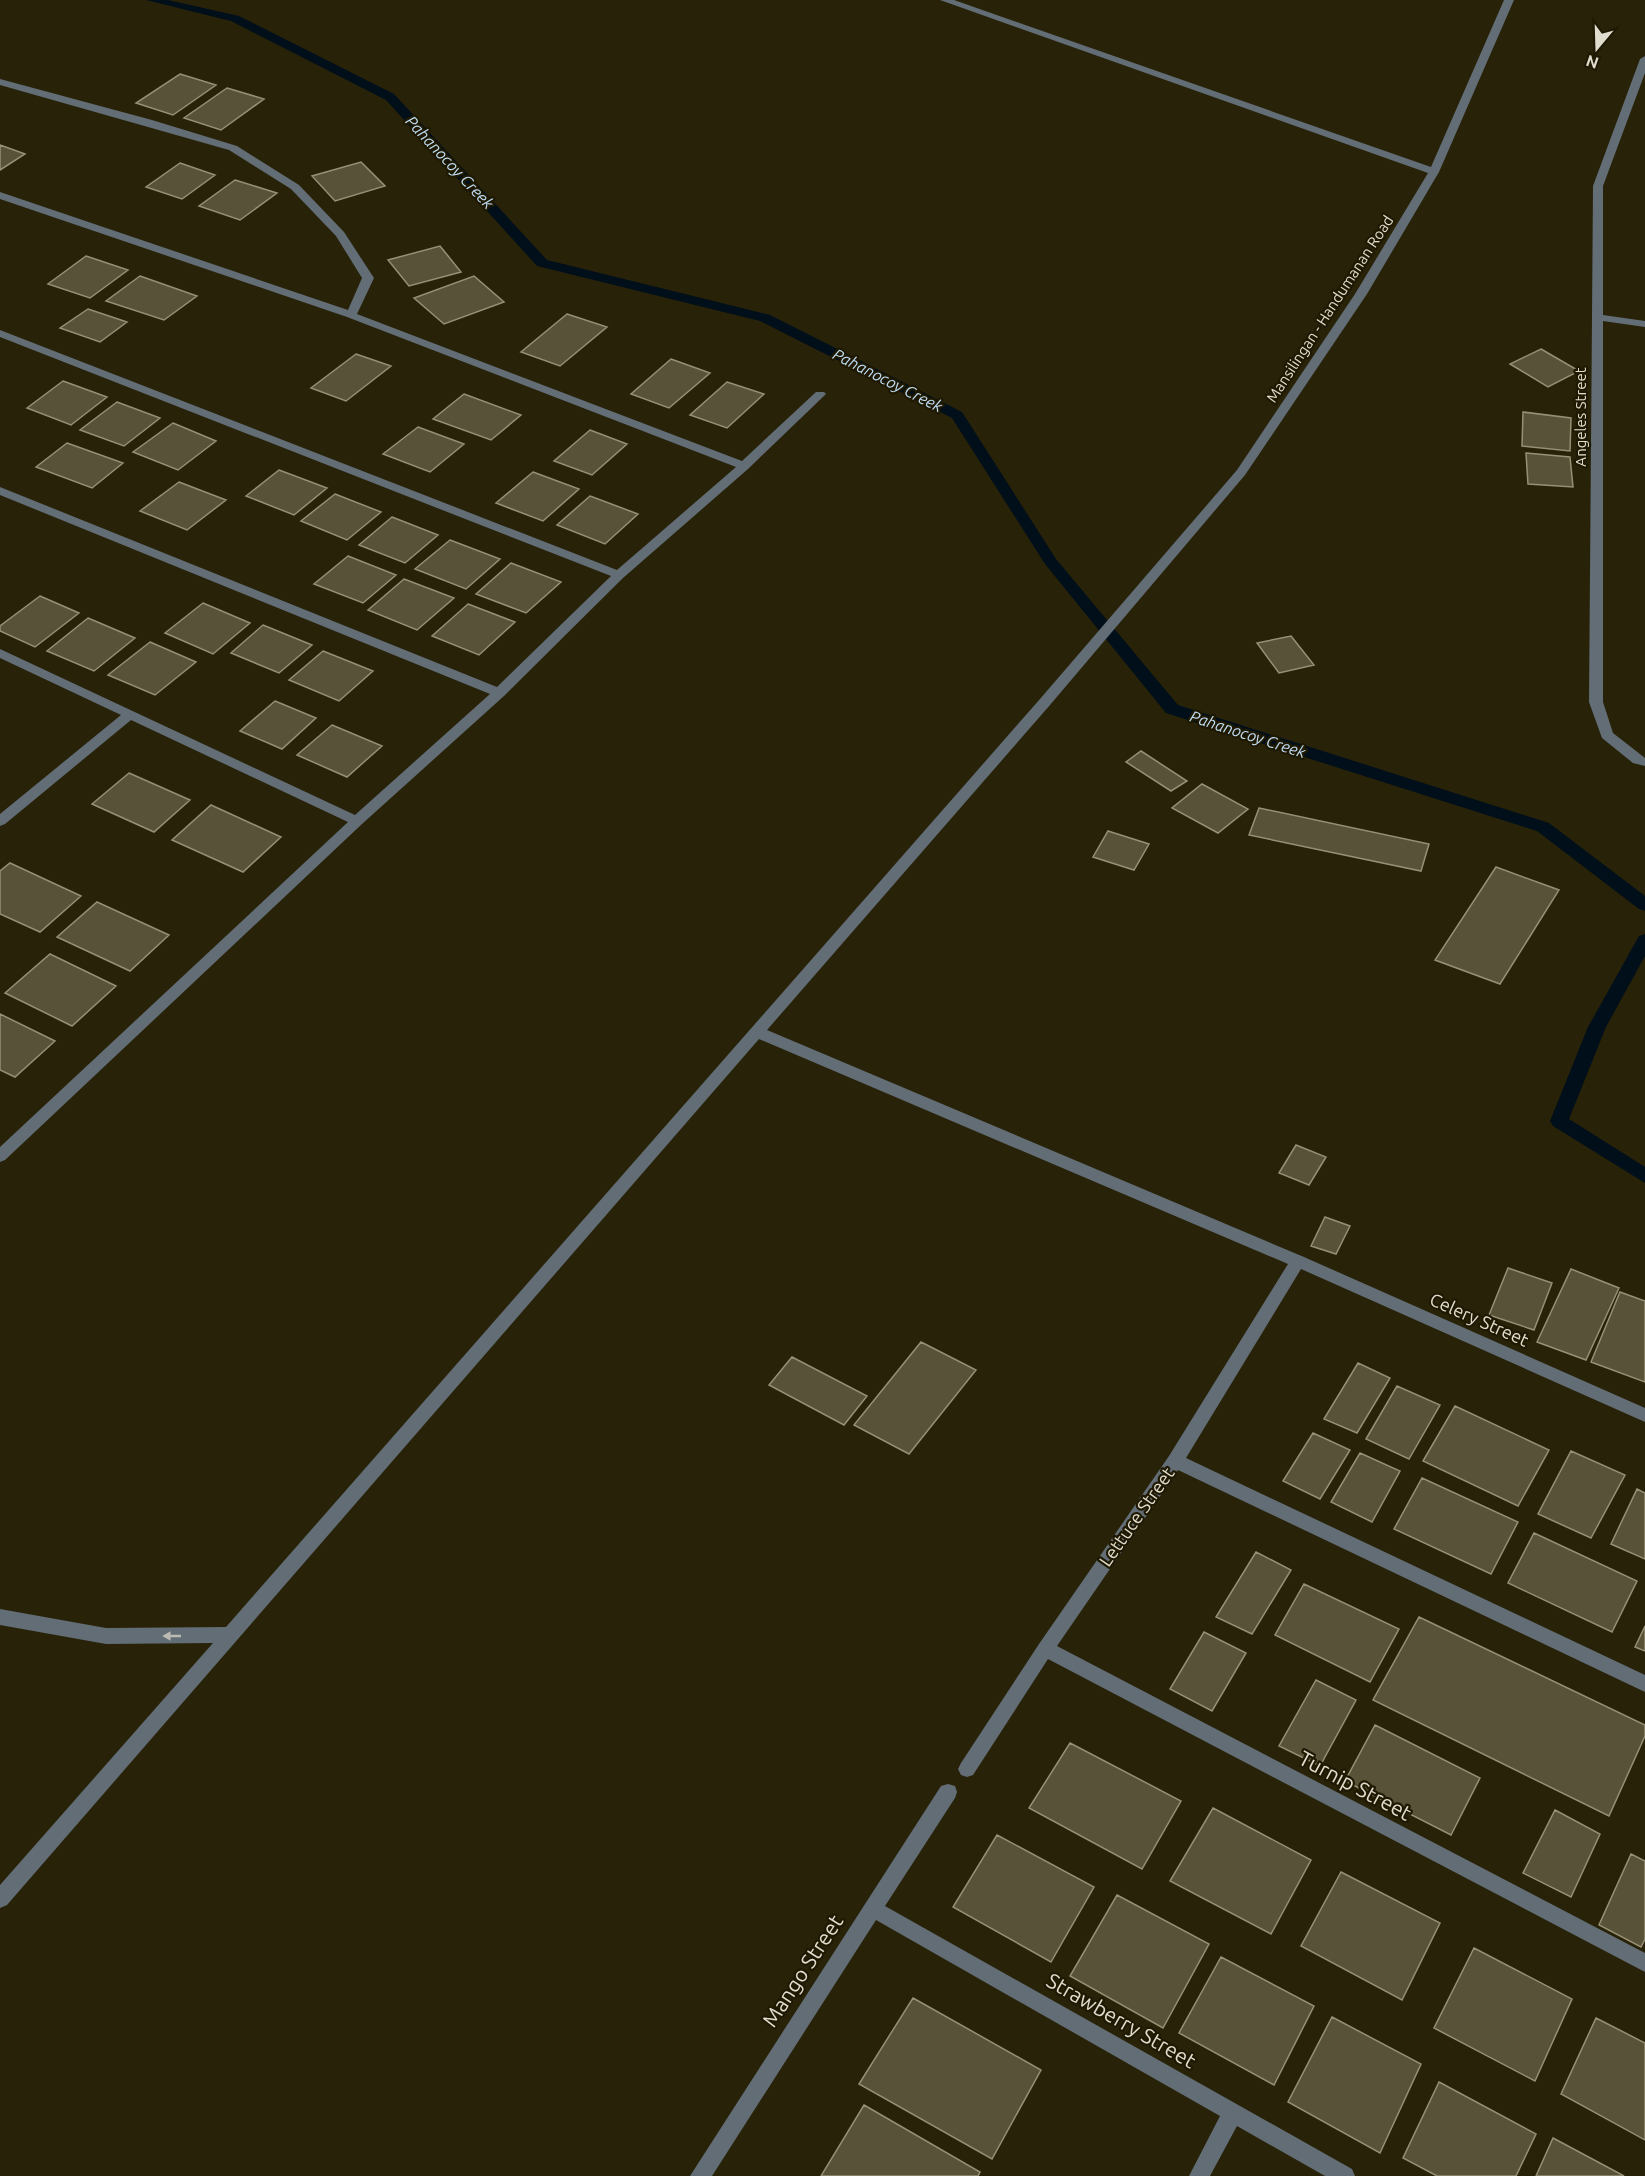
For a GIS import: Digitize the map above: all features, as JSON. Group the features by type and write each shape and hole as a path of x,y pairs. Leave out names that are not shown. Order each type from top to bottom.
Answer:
{"street":[{"path":"945,0 1434,172"},
{"name":"Mansilingan - Handumanan Road","path":"0,1899 1045,702 1241,472 1361,294 1434,172 1509,0"},
{"name":"Angeles Street","path":"1645,59 1599,186 1596,317 1596,702 1607,735 1638,760 1645,762"},
{"path":"0,82 148,122 233,148 295,188 340,234 368,278 351,315"},
{"path":"0,195 351,315 744,466"},
{"path":"1596,317 1645,324"},
{"path":"0,333 619,575"},
{"path":"0,1156 357,821 499,693 619,575 744,466 820,394"},
{"path":"0,491 499,693"},
{"path":"0,654 357,821"},
{"path":"0,821 129,715"},
{"name":"Celery Street","path":"757,1032 1298,1260 1645,1415"},
{"name":"Lettuce Street","path":"967,1768 1045,1649 1175,1461 1298,1260"},
{"path":"1175,1461 1645,1684"},
{"path":"0,1617 106,1636 231,1635"},
{"name":"Turnip Street","path":"1045,1649 1645,1963"},
{"name":"Mango Street","path":"700,2176 948,1792"},
{"name":"Strawberry Street","path":"872,1908 1345,2176"},
{"path":"1199,2176 1233,2112"}],"building":[{"path":"180,74 216,85 173,115 136,103"},
{"path":"227,88 264,99 221,130 184,118"},
{"path":"0,145 25,154 0,170"},
{"path":"361,162 385,186 335,201 312,176"},
{"path":"180,163 215,175 182,199 146,187"},
{"path":"235,180 277,193 240,220 199,206"},
{"path":"440,246 461,272 409,286 388,260"},
{"path":"86,256 128,270 90,298 48,284"},
{"path":"140,276 197,296 164,320 106,301"},
{"path":"474,276 504,302 444,324 414,298"},
{"path":"88,309 127,322 100,342 60,328"},
{"path":"567,314 607,327 560,366 521,352"},
{"path":"1541,349 1579,371 1548,387 1510,364"},
{"path":"356,354 391,366 346,401 311,388"},
{"path":"671,359 710,373 669,408 631,394"},
{"path":"63,381 107,397 71,425 27,408"},
{"path":"727,382 764,394 727,428 690,415"},
{"path":"464,394 521,415 491,440 433,419"},
{"path":"117,402 160,418 124,446 80,430"},
{"path":"1523,412 1571,418 1570,451 1522,446"},
{"path":"173,423 216,441 178,470 133,452"},
{"path":"418,427 464,444 430,472 383,454"},
{"path":"590,430 627,444 592,475 554,461"},
{"path":"67,443 123,463 92,488 36,467"},
{"path":"1526,453 1570,457 1573,487 1528,484"},
{"path":"279,470 327,488 294,515 246,496"},
{"path":"533,472 579,489 543,521 496,503"},
{"path":"179,482 226,500 187,530 140,511"},
{"path":"335,494 381,512 347,540 301,521"},
{"path":"590,496 638,514 605,544 557,525"},
{"path":"392,517 438,535 405,563 359,545"},
{"path":"450,540 500,559 466,589 415,569"},
{"path":"348,556 396,575 363,603 314,584"},
{"path":"511,563 561,582 526,613 476,594"},
{"path":"404,579 454,598 417,630 368,610"},
{"path":"40,596 79,613 35,647 0,631 0,626"},
{"path":"203,603 250,623 213,654 165,633"},
{"path":"468,604 515,622 479,655 432,636"},
{"path":"88,618 135,638 94,671 47,651"},
{"path":"263,625 312,645 279,673 231,653"},
{"path":"1291,636 1314,665 1279,673 1257,643"},
{"path":"150,642 196,662 155,695 108,675"},
{"path":"323,651 373,671 339,701 289,680"},
{"path":"275,701 316,718 282,749 240,731"},
{"path":"332,725 382,746 347,777 297,755"},
{"path":"1141,751 1187,781 1171,791 1126,762"},
{"path":"129,773 190,800 154,832 92,804"},
{"path":"1202,784 1248,809 1218,833 1172,808"},
{"path":"211,805 281,837 243,872 172,840"},
{"path":"1259,808 1429,844 1421,871 1249,835"},
{"path":"1108,831 1149,844 1134,870 1093,857"},
{"path":"10,863 81,896 40,932 0,914 0,871"},
{"path":"1496,867 1559,890 1500,984 1435,960"},
{"path":"97,902 169,935 130,971 57,937"},
{"path":"50,954 116,986 72,1026 5,993"},
{"path":"0,1014 55,1041 15,1077 0,1070"},
{"path":"1296,1145 1326,1157 1309,1185 1279,1173"},
{"path":"1325,1217 1350,1226 1336,1254 1311,1246"},
{"path":"1508,1268 1552,1283 1534,1330 1489,1315"},
{"path":"1571,1269 1619,1288 1586,1360 1537,1342"},
{"path":"1620,1292 1645,1301 1645,1382 1591,1362"},
{"path":"921,1342 976,1370 909,1454 854,1425"},
{"path":"792,1357 867,1396 844,1425 769,1385"},
{"path":"1358,1363 1390,1378 1357,1433 1324,1419"},
{"path":"1397,1386 1440,1405 1409,1459 1366,1439"},
{"path":"1455,1406 1549,1450 1518,1506 1423,1461"},
{"path":"1313,1433 1350,1450 1320,1499 1283,1481"},
{"path":"1571,1451 1625,1475 1591,1538 1538,1514"},
{"path":"1360,1453 1400,1471 1372,1522 1331,1502"},
{"path":"1422,1478 1518,1522 1491,1574 1394,1529"},
{"path":"1637,1489 1645,1493 1645,1559 1611,1544"},
{"path":"1534,1533 1637,1581 1612,1632 1508,1583"},
{"path":"1256,1552 1291,1570 1252,1634 1216,1617"},
{"path":"1304,1584 1399,1629 1370,1682 1275,1635"},
{"path":"1419,1617 1645,1725 1645,1736 1609,1816 1373,1700"},
{"path":"1645,1626 1645,1651 1635,1647"},
{"path":"1204,1632 1246,1653 1212,1711 1170,1689"},
{"path":"1316,1680 1356,1700 1320,1766 1279,1746"},
{"path":"1375,1725 1480,1778 1451,1835 1345,1781"},
{"path":"1070,1743 1181,1801 1142,1869 1029,1808"},
{"path":"1213,1808 1311,1860 1271,1934 1170,1881"},
{"path":"1555,1810 1600,1834 1571,1897 1523,1873"},
{"path":"997,1835 1094,1887 1051,1962 953,1907"},
{"path":"1631,1854 1645,1861 1645,1939 1641,1947 1599,1925"},
{"path":"1341,1872 1440,1923 1402,2000 1301,1946"},
{"path":"1117,1895 1209,1944 1163,2028 1070,1976"},
{"path":"1474,1948 1572,1999 1535,2081 1434,2028"},
{"path":"1221,1957 1314,2006 1274,2085 1179,2033"},
{"path":"913,1998 1041,2070 992,2159 859,2084"},
{"path":"1332,2017 1421,2064 1380,2153 1288,2102"},
{"path":"1596,2018 1645,2043 1645,2140 1561,2094"},
{"path":"1439,2082 1536,2134 1516,2176 1437,2176 1403,2158"},
{"path":"864,2105 980,2172 978,2176 821,2176"},
{"path":"1553,2138 1624,2176 1536,2176"}],"waterway":[{"name":"Pahanocoy Creek","path":"152,0 235,18 390,97 542,263 765,318 957,415 1050,561 1172,709 1543,827 1645,905"},
{"name":"Pahanocoy Creek","path":"1645,940 1597,1027 1559,1121 1645,1176"}]}
